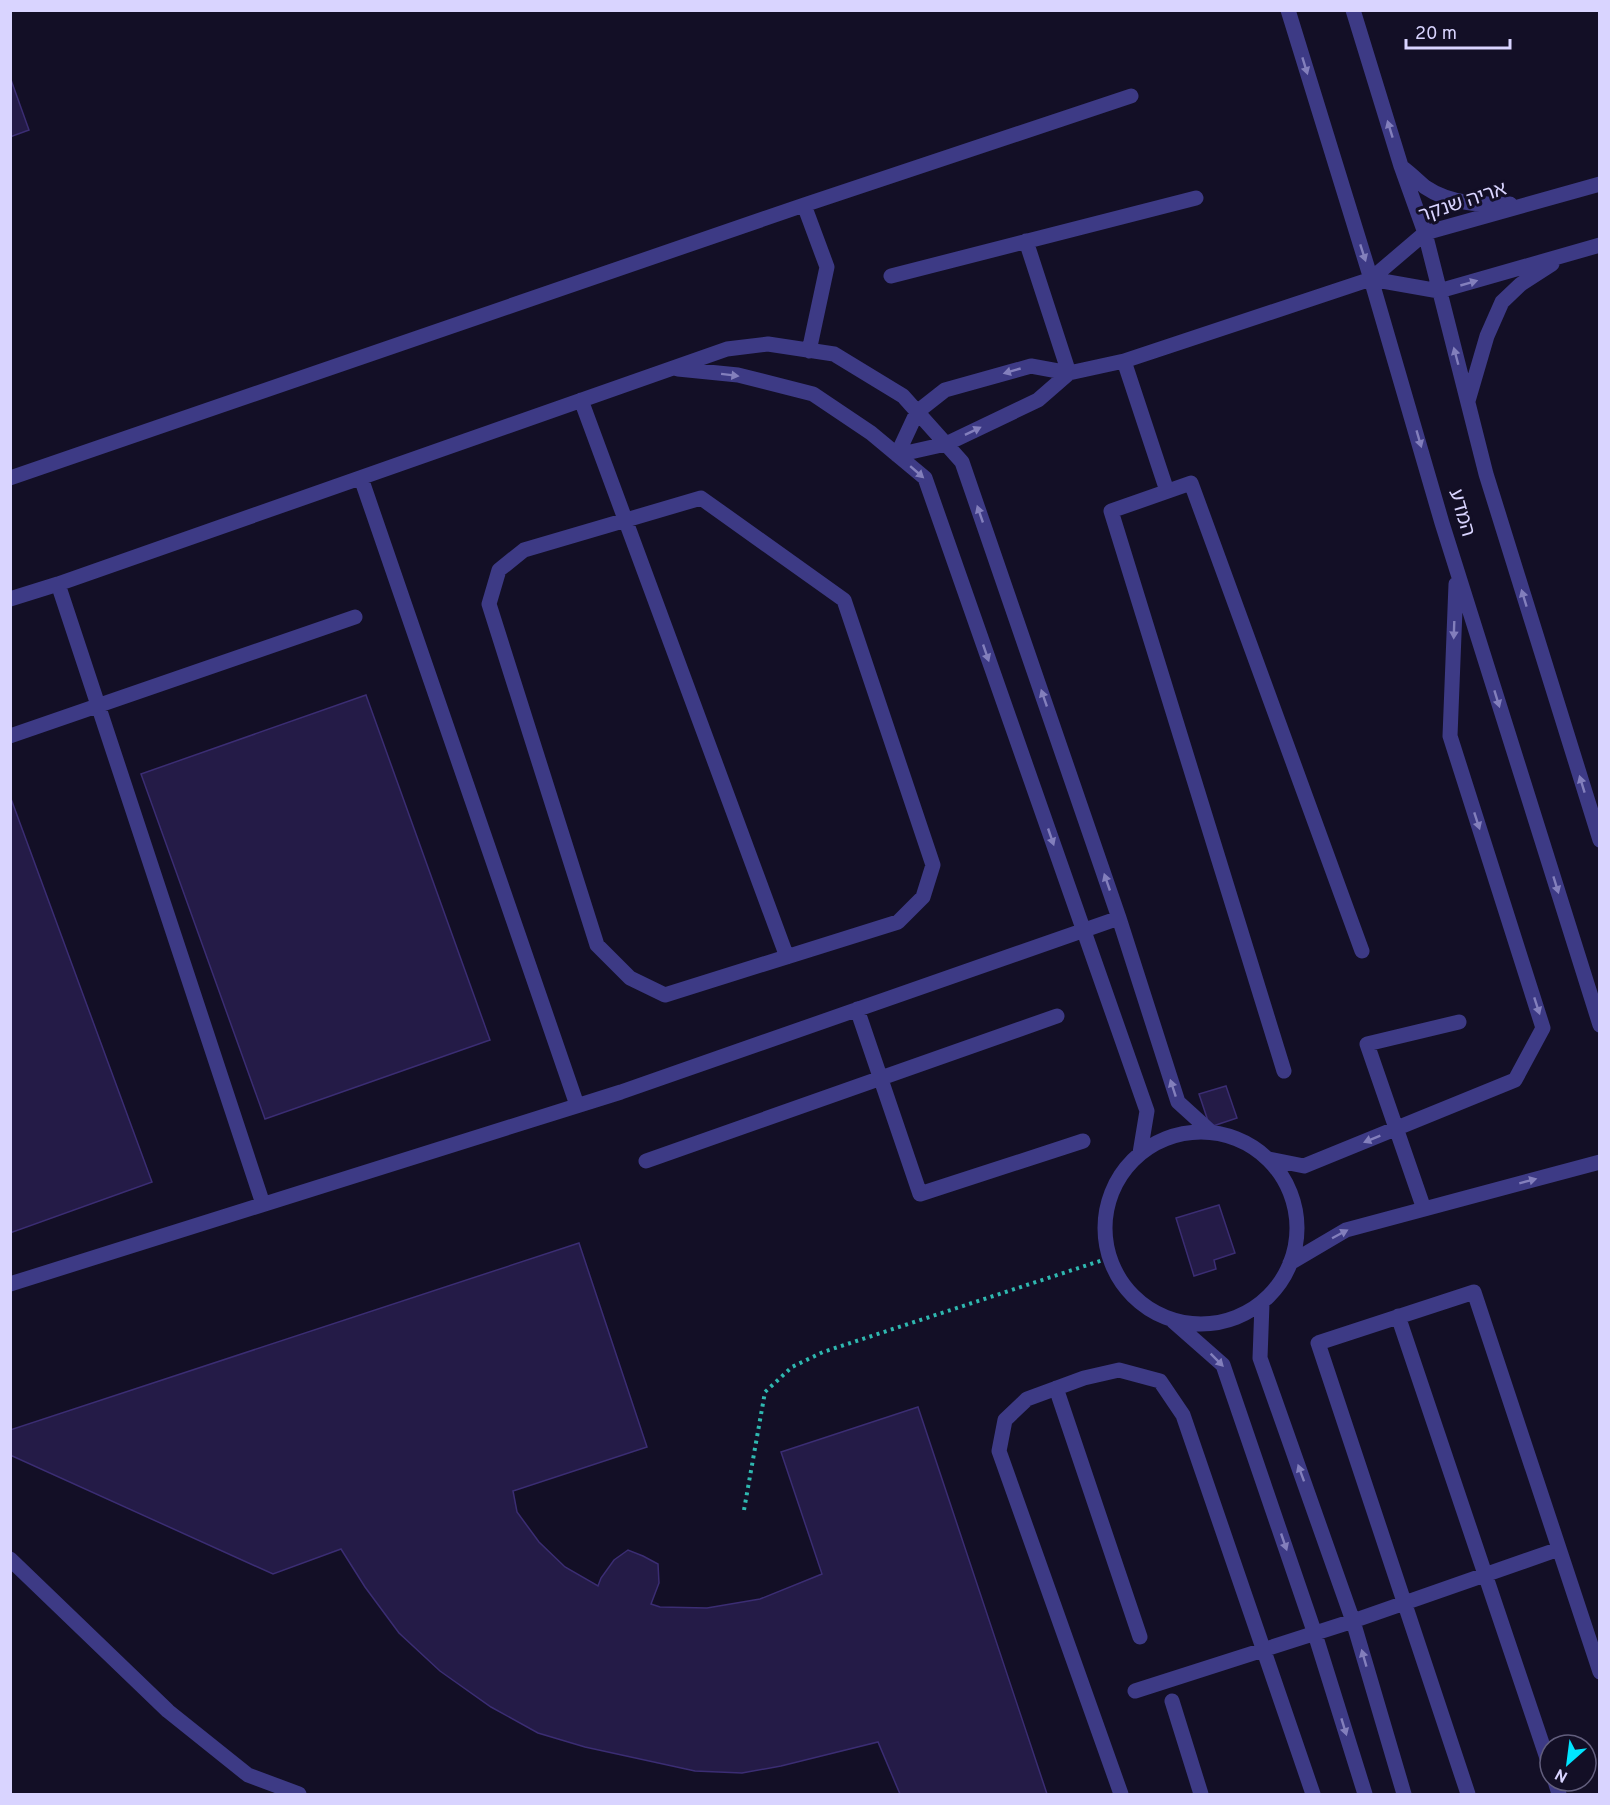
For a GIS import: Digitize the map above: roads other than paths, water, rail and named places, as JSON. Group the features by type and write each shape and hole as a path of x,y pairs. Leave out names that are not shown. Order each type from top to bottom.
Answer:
{"street":[{"name":"המדע","path":"1287,10 1371,279 1457,572 1599,1025"},
{"name":"המדע","path":"1353,10 1401,166 1425,233 1486,474 1599,840"},
{"path":"10,478 804,205 1131,96"},
{"path":"1401,166 1427,188 1453,199 1479,205 1534,203"},
{"name":"אריה שנקר","path":"1371,279 1425,233 1599,184"},
{"path":"891,276 1196,198"},
{"path":"804,205 827,267 809,351"},
{"path":"1026,242 1069,373"},
{"path":"897,455 917,412 945,390 1031,366 1069,373 1124,361 1371,279 1439,291 1599,245"},
{"path":"1468,401 1487,336 1502,303 1521,284 1567,255"},
{"path":"10,599 727,349 768,344 834,354 903,396 962,462 1119,918 1178,1102 1210,1131"},
{"path":"1124,361 1167,491"},
{"path":"672,368 738,375 813,394 871,433 925,478 1147,1111 1140,1153"},
{"path":"897,455 946,444 1038,400 1069,373"},
{"path":"581,400 787,957"},
{"path":"361,478 577,1106"},
{"path":"1284,1071 1111,511 1191,483 1362,951"},
{"path":"701,498 844,600 933,865 923,897 898,922 665,995 630,978 597,945 489,604 499,570 524,550 626,520 701,498"},
{"path":"1269,1159 1304,1166 1515,1080 1544,1028 1450,736 1457,572"},
{"path":"58,584 263,1204"},
{"path":"10,735 355,617"},
{"path":"10,1284 621,1092 1119,918"},
{"path":"858,1009 920,1194 1083,1141"},
{"path":"646,1161 1058,1016"},
{"path":"1424,1209 1367,1044 1459,1022"},
{"path":"1173,1321 1204,1325 1235,1319 1262,1304 1282,1281 1295,1250 1297,1218 1288,1186 1269,1159 1242,1140 1210,1131 1177,1134 1147,1147 1140,1153 1123,1170 1108,1197 1104,1228 1109,1258 1123,1286 1146,1307 1173,1321 1223,1365 1315,1634 1365,1794"},
{"path":"1290,1263 1346,1230 1599,1162"},
{"path":"1468,1794 1318,1343 1474,1293 1599,1672"},
{"path":"1262,1304 1260,1358 1353,1621 1404,1794"},
{"path":"1398,1316 1538,1733"},
{"path":"1121,1794 999,1451 1005,1420 1027,1399 1084,1378 1119,1370 1160,1381 1183,1415 1313,1794"},
{"path":"1056,1388 1140,1637"},
{"path":"1135,1691 1315,1634 1559,1549"},
{"path":"10,1559 168,1711 248,1775 299,1794"},
{"path":"1172,1701 1201,1794"}]}
